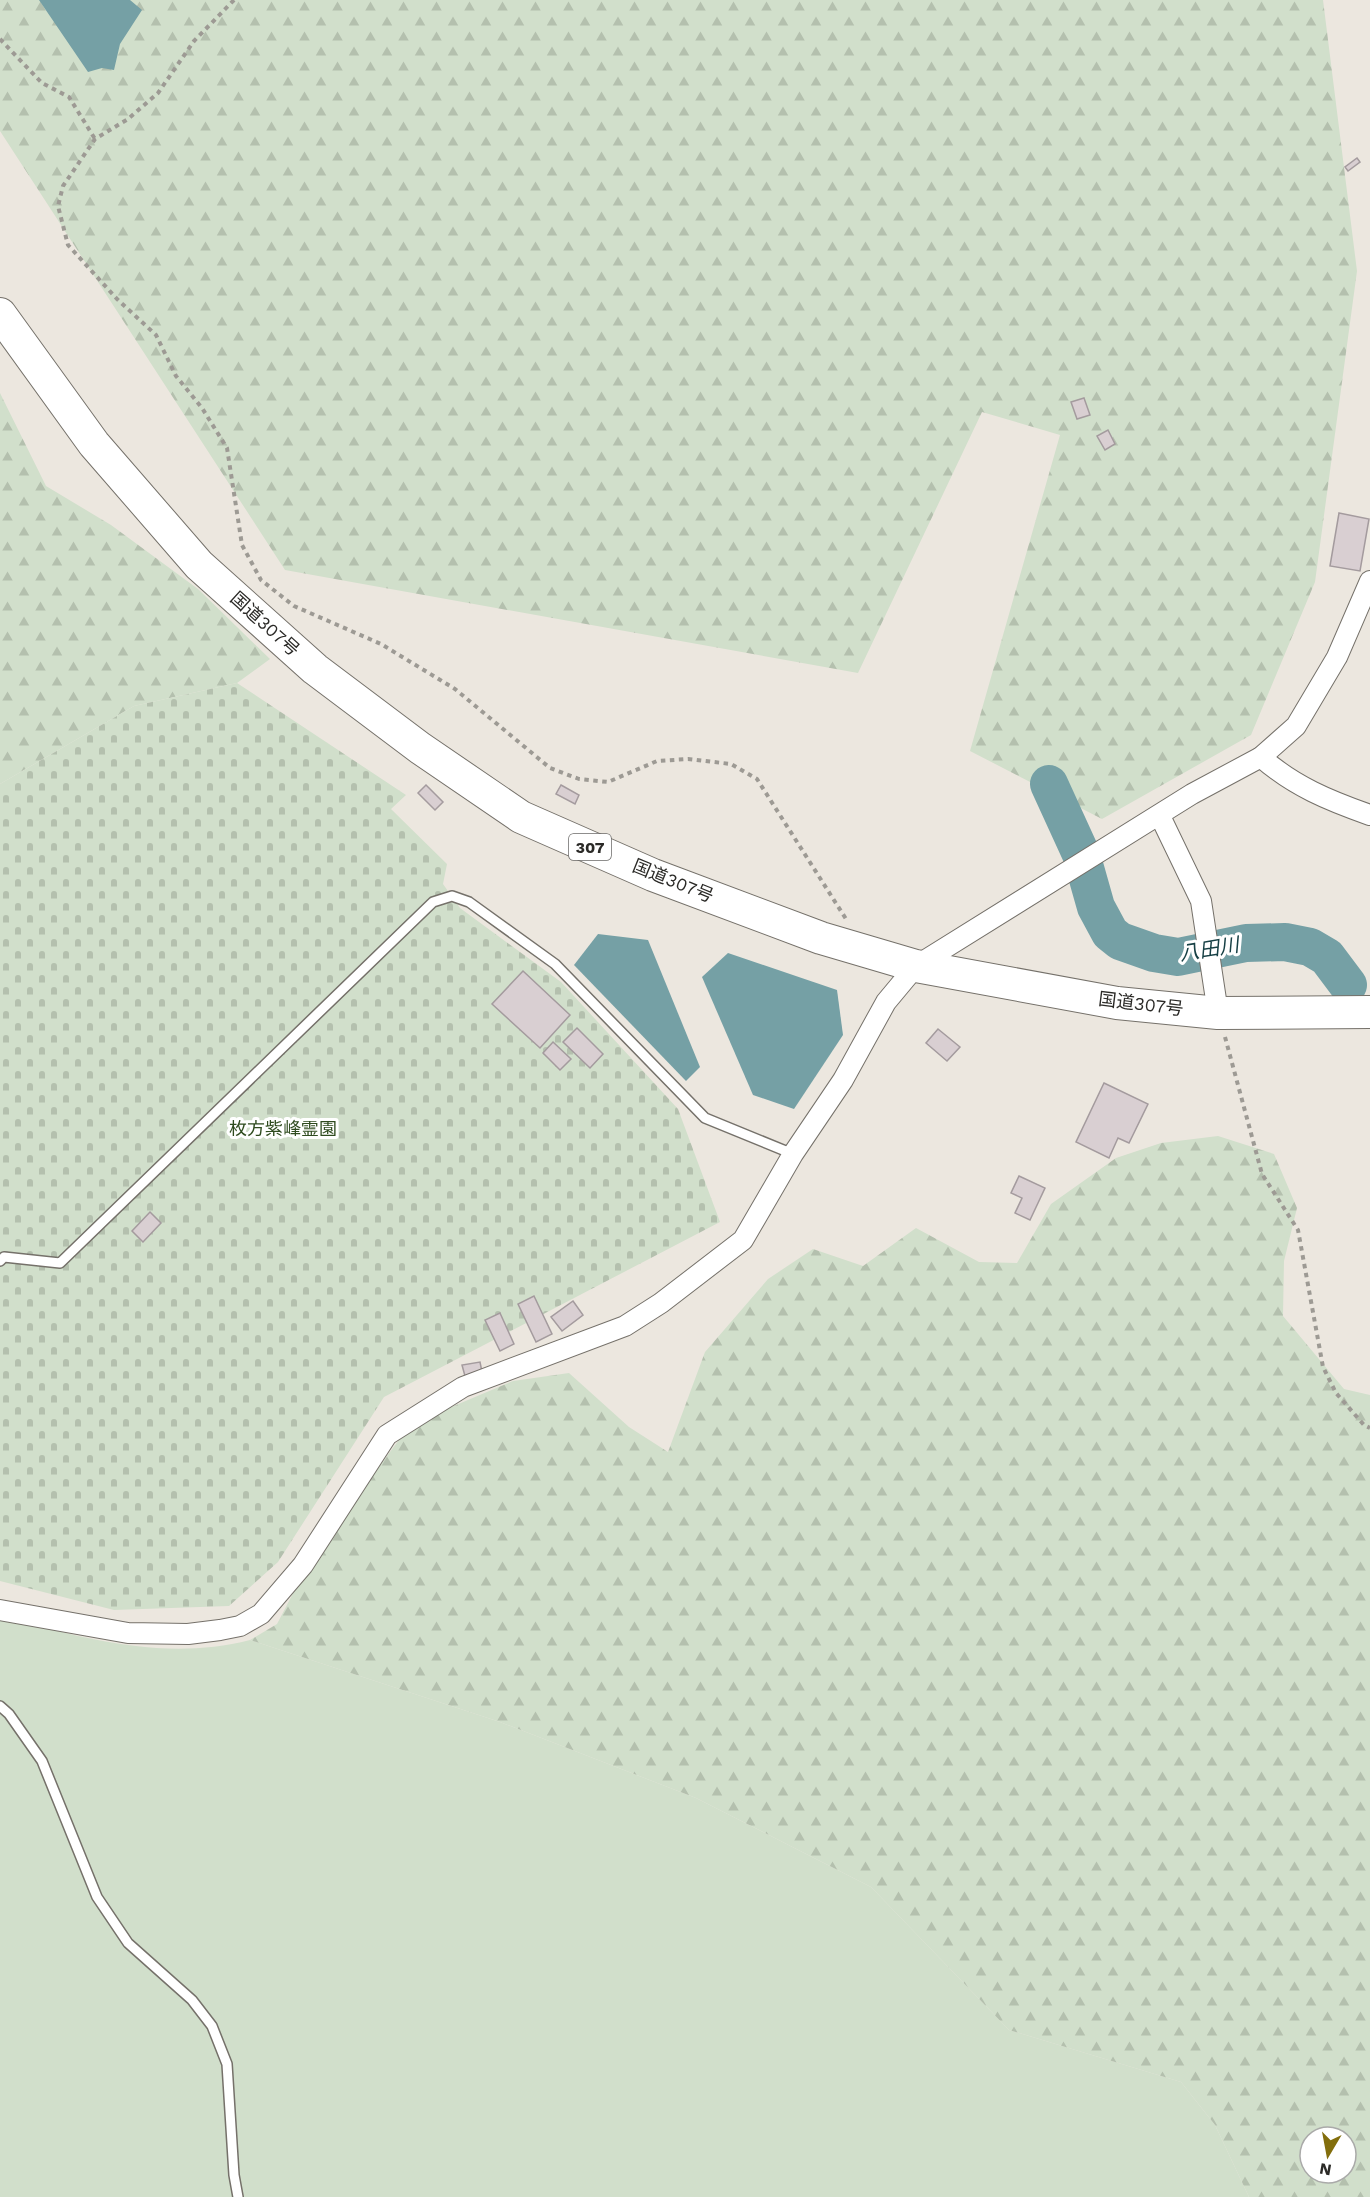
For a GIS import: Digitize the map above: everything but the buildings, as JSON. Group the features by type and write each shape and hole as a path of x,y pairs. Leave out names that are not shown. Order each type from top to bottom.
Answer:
{"highway":[{"name":"国道307号","path":"0,314 94,444 199,566 315,669 420,748 520,817 653,875 821,938 916,966 1117,1003 1218,1013 1370,1012"}],"street":[{"path":"0,1610 128,1633 188,1634 240,1626 261,1614 303,1565 387,1435 464,1388 626,1326 661,1303 742,1240 793,1154 843,1080 886,1002 916,966 1192,794 1261,757 1296,726 1337,657 1370,581"},
{"path":"1261,757 1278,772 1324,799 1370,815"},
{"path":"1160,816 1201,901 1218,1013"}],"lane":[{"path":"0,1261 4,1257 60,1263 433,902 452,896 469,902 555,964 705,1118 793,1154"},
{"path":"0,1706 9,1714 42,1761 97,1896 128,1943 192,2000 212,2026 227,2064 234,2175 238,2197"}],"path":[{"path":"234,0 194,41 158,93 128,119 95,139 63,186 58,206 68,245 117,299 156,335 176,376 202,408 227,448 242,545 261,580 294,606 381,644 455,688 550,768 579,779 608,782 657,761 688,759 731,764 758,779 865,951"},
{"path":"0,39 35,77 69,97 95,139"},
{"path":"1218,1013 1262,1174 1298,1230 1323,1368 1336,1393 1364,1425 1370,1428"}],"green space":[{"path":"0,0 1323,0 1357,271 1315,582 1251,735 1102,819 970,751 1060,435 982,412 858,673 285,570 0,131"},
{"path":"0,393 46,486 111,525 198,589 270,659 237,683 134,706 0,784"},
{"name":"枚方紫峰霊園","path":"237,683 406,795 391,809 447,864 443,884 460,908 561,982 678,1109 720,1222 384,1397 278,1562 229,1606 114,1610 0,1581 0,784 134,706"},
{"path":"1218,1136 1274,1154 1297,1208 1284,1261 1283,1316 1344,1389 1370,1395 1370,2197 1249,2197 1215,2125 1181,2082 1009,2030 871,1887 696,1798 500,1722 250,1640 277,1624 314,1553 411,1424 513,1381 569,1373 629,1427 668,1452 705,1352 768,1279 813,1249 863,1266 916,1228 979,1262 1017,1263 1051,1204 1116,1158 1161,1143"},
{"path":"0,1616 93,1639 155,1648 186,1649 250,1640 500,1722 696,1798 871,1887 1009,2030 1181,2082 1215,2125 1249,2197 0,2197"}],"water":[{"path":"39,0 130,0 142,10 120,44 114,70 102,68 88,72"},
{"path":"598,934 648,940 700,1067 686,1081 574,965"},
{"path":"728,953 837,990 843,1035 794,1109 753,1095 702,977"}],"waterway":[{"name":"八田川","path":"1049,784 1081,854 1096,907 1110,933 1120,941 1154,953 1178,957 1246,943 1285,942 1310,947 1327,957 1348,985"}]}
